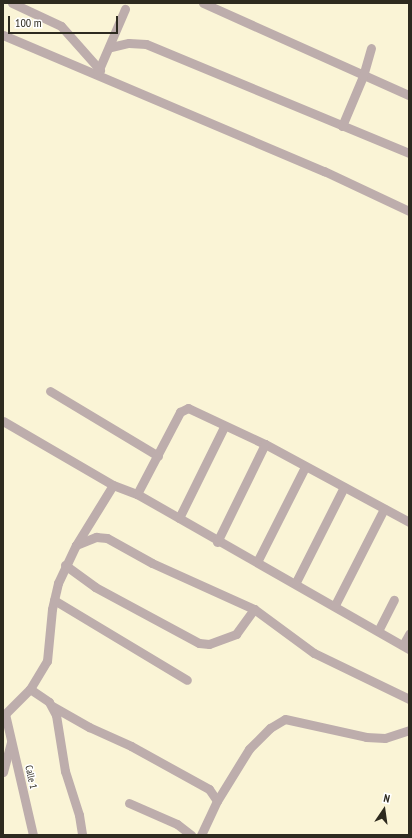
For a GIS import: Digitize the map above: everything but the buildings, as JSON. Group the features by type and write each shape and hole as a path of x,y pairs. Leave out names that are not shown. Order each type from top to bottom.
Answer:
{"street":[{"path":"12,3 61,26 98,72"},
{"path":"203,3 363,76 409,95"},
{"path":"98,72 111,47 125,9"},
{"path":"3,35 98,72 324,171 409,211"},
{"path":"111,47 146,44 409,153"},
{"path":"342,126 363,76 371,48"},
{"path":"50,391 158,456"},
{"path":"137,494 180,412 185,408 224,427 265,444 409,522"},
{"path":"3,421 113,485 137,494 217,542 296,582 406,647 409,634"},
{"path":"179,518 224,427"},
{"path":"217,542 265,444"},
{"path":"257,562 305,466"},
{"path":"5,724 5,714 7,710 30,690 47,661 54,600 65,565 113,485"},
{"path":"296,582 344,487"},
{"path":"335,605 384,509"},
{"path":"76,545 96,537 107,538 152,563 254,609 314,653 409,699"},
{"path":"65,565 94,587 199,643 210,644 236,634 254,609"},
{"path":"54,600 187,680"},
{"path":"378,631 394,600"},
{"path":"30,690 52,706 89,727 131,746 209,789 217,801"},
{"path":"52,706 56,715 66,771 79,815 82,835"},
{"path":"201,835 217,801 249,748 270,728 285,719 366,737 385,738 409,730"},
{"name":"Calle 1","path":"5,724 11,741 33,835"},
{"path":"3,772 11,741"},
{"path":"129,803 177,824 191,835"}]}
